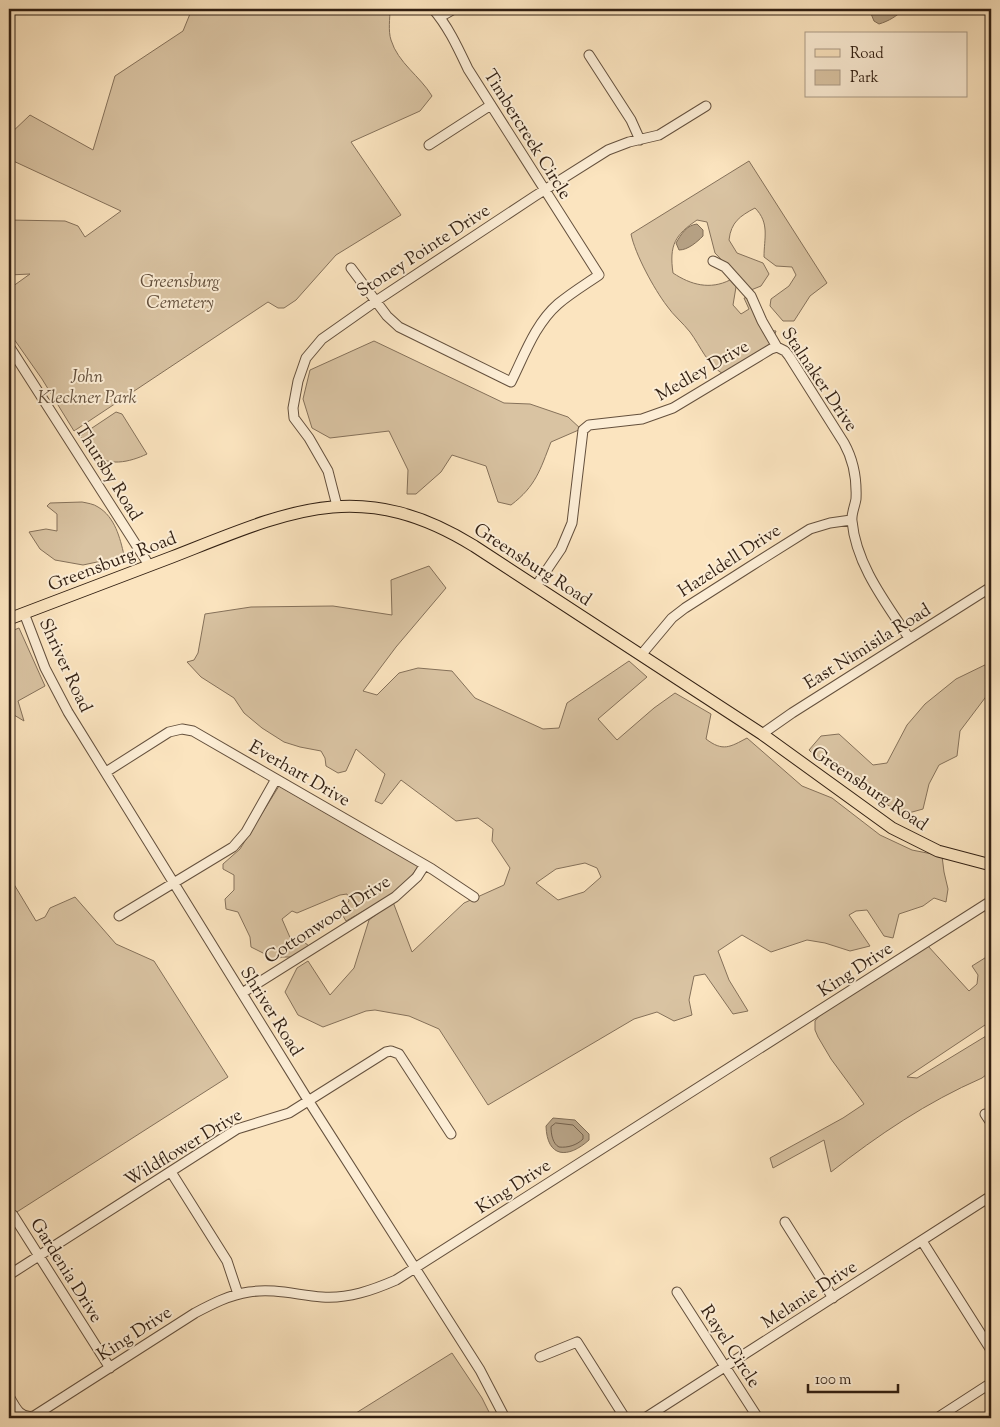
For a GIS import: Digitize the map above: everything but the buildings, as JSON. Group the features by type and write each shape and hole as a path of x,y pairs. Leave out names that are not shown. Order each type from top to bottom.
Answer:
{"main road":[{"name":"Greensburg Road","path":"9,619 284,515 306,509 337,506 363,506 384,509 427,521 457,536 762,734 873,816 907,837 938,851 991,865"}],"street":[{"name":"Timbercreek Circle","path":"376,300 387,316 400,327 511,382 537,330 547,316 558,304 599,275 468,69 453,39 433,9"},
{"path":"440,17 454,9"},
{"path":"590,55 630,120 640,140"},
{"path":"429,145 491,105"},
{"name":"Stoney Pointe Drive","path":"337,506 328,471 309,438 294,418 293,408 298,381 306,358 322,338 376,300 608,150 660,135 706,106"},
{"name":"Stalnaker Drive","path":"713,261 725,267 752,296 777,348 785,351 789,356 850,454 855,470 856,484 851,520 856,544 865,568 909,638"},
{"path":"351,268 376,300"},
{"name":"Thursby Road","path":"9,346 149,565"},
{"name":"Medley Drive","path":"536,586 561,549 572,523 581,441 585,428 594,424 642,419 673,408 772,349 777,348"},
{"name":"Hazeldell Drive","path":"641,655 672,618 726,581 803,533 824,524 851,520"},
{"name":"East Nimisila Road","path":"762,734 991,587"},
{"name":"Shriver Road","path":"24,613 50,679 68,712 308,1100 480,1370 505,1418"},
{"name":"Everhart Drive","path":"106,772 169,732 182,729 197,732 432,869 474,897"},
{"path":"119,916 228,851 246,832 276,779"},
{"name":"Cottonwood Drive","path":"242,993 395,897 417,877 424,866"},
{"name":"King Drive","path":"9,1396 18,1411 26,1417 37,1415 195,1313 238,1294 278,1290 320,1296 350,1295 381,1286 415,1268 991,900"},
{"name":"Wildflower Drive","path":"9,1275 237,1129 289,1113 386,1052 396,1052 402,1058 451,1134"},
{"path":"985,1114 991,1123"},
{"path":"171,1172 227,1261 238,1294"},
{"name":"Melanie Drive","path":"645,1418 726,1368 991,1196"},
{"name":"Gardenia Drive","path":"13,1214 110,1368"},
{"path":"785,1222 834,1298"},
{"path":"922,1241 991,1350"},
{"name":"Rayel Circle","path":"677,1292 758,1418"},
{"path":"540,1357 576,1342 625,1418"},
{"path":"937,1418 991,1383"}],"green space":[{"path":"192,9 390,9 390,33 394,48 432,96 420,111 351,142 401,215 336,255 296,300 284,308 278,308 268,302 74,431 42,379 9,332 9,289 30,274 9,275 9,220 65,221 78,226 85,237 121,211 9,159 9,135 30,115 93,150 115,76 183,31"},
{"path":"749,161 827,283 810,296 794,321 783,321 770,306 771,299 789,286 796,275 792,267 776,266 764,257 765,237 763,219 755,208 737,220 729,240 737,253 763,263 769,274 761,286 751,290 715,253 707,222 697,220 683,231 673,248 673,273 687,281 701,285 715,285 730,280 736,287 733,305 741,314 749,309 744,298 749,297 766,330 776,331 770,348 723,374 708,360 690,332 662,299 641,261 631,234"},
{"path":"374,341 504,403 530,404 568,417 581,429 551,442 532,484 511,505 498,502 486,466 452,455 441,472 416,494 407,494 408,470 389,431 330,438 312,428 303,399 310,370"},
{"path":"116,412 122,414 147,454 126,461 111,462 97,457 88,449 80,436"},
{"path":"82,502 98,507 113,522 124,555 114,563 97,562 83,565 55,560 40,549 29,532 46,529 57,531 57,514 47,506 50,503"},
{"path":"429,566 446,588 396,647 363,691 377,695 399,673 418,668 452,671 475,698 543,729 559,728 567,703 629,661 647,677 598,719 617,740 654,708 675,693 711,714 706,739 712,743 717,746 726,747 747,738 802,786 832,798 880,835 912,850 942,856 948,889 946,902 934,898 923,906 899,914 893,938 884,936 867,910 856,911 849,915 870,946 850,951 825,943 807,940 771,952 742,935 718,951 729,980 748,1011 733,1014 705,974 694,976 689,1000 692,1015 674,1021 657,1012 634,1019 488,1105 439,1029 409,1016 375,1010 366,1011 323,1027 298,1015 285,992 297,968 308,961 330,995 354,968 369,920 393,902 412,952 464,903 504,885 510,868 492,841 493,829 478,818 456,821 401,780 382,804 375,801 385,774 356,749 346,771 338,773 326,766 325,758 321,751 284,742 262,728 244,713 234,698 201,677 187,662 194,660 198,653 205,614 251,607 333,606 392,615 391,580","holes":["585,863 597,868 601,877 584,892 558,900 536,883 556,869"]},
{"path":"19,628 45,686 18,701 24,721 9,712 9,632"},
{"path":"991,662 991,690 960,731 957,756 939,765 929,784 923,809 905,814 872,797 856,779 817,758 809,750 821,736 839,734 873,765 887,763 907,725 925,704 956,679"},
{"path":"279,786 418,866 412,876 395,891 346,921 340,911 349,901 347,894 340,895 297,913 292,911 282,919 292,942 304,942 309,946 291,957 282,957 272,961 263,953 251,947 250,937 238,912 226,909 225,899 234,890 234,875 223,869 223,864 240,849"},
{"path":"9,876 36,921 45,917 50,908 75,897 116,944 154,961 228,1077 9,1217"},
{"path":"928,946 969,991 977,984 978,975 972,966 988,956 991,959 991,1021 907,1077 917,1078 991,1033 991,1071 982,1078 962,1087 904,1120 831,1172 824,1140 773,1168 770,1158 843,1118 864,1104 831,1059 818,1037 815,1030 815,1021 819,1016"},
{"path":"452,1353 482,1398 492,1418 348,1418"}],"water":[{"path":"869,9 904,9 893,18 879,24 874,21"},
{"path":"697,224 703,230 703,236 689,247 679,250 676,243 680,236 687,228"},
{"path":"553,1118 575,1120 589,1134 589,1140 574,1150 560,1152 555,1150 547,1137 546,1126"}],"park label":[{"name":"Greensburg Cemetery","path":"180,291"},
{"name":"John Kleckner Park","path":"87,386"}]}
